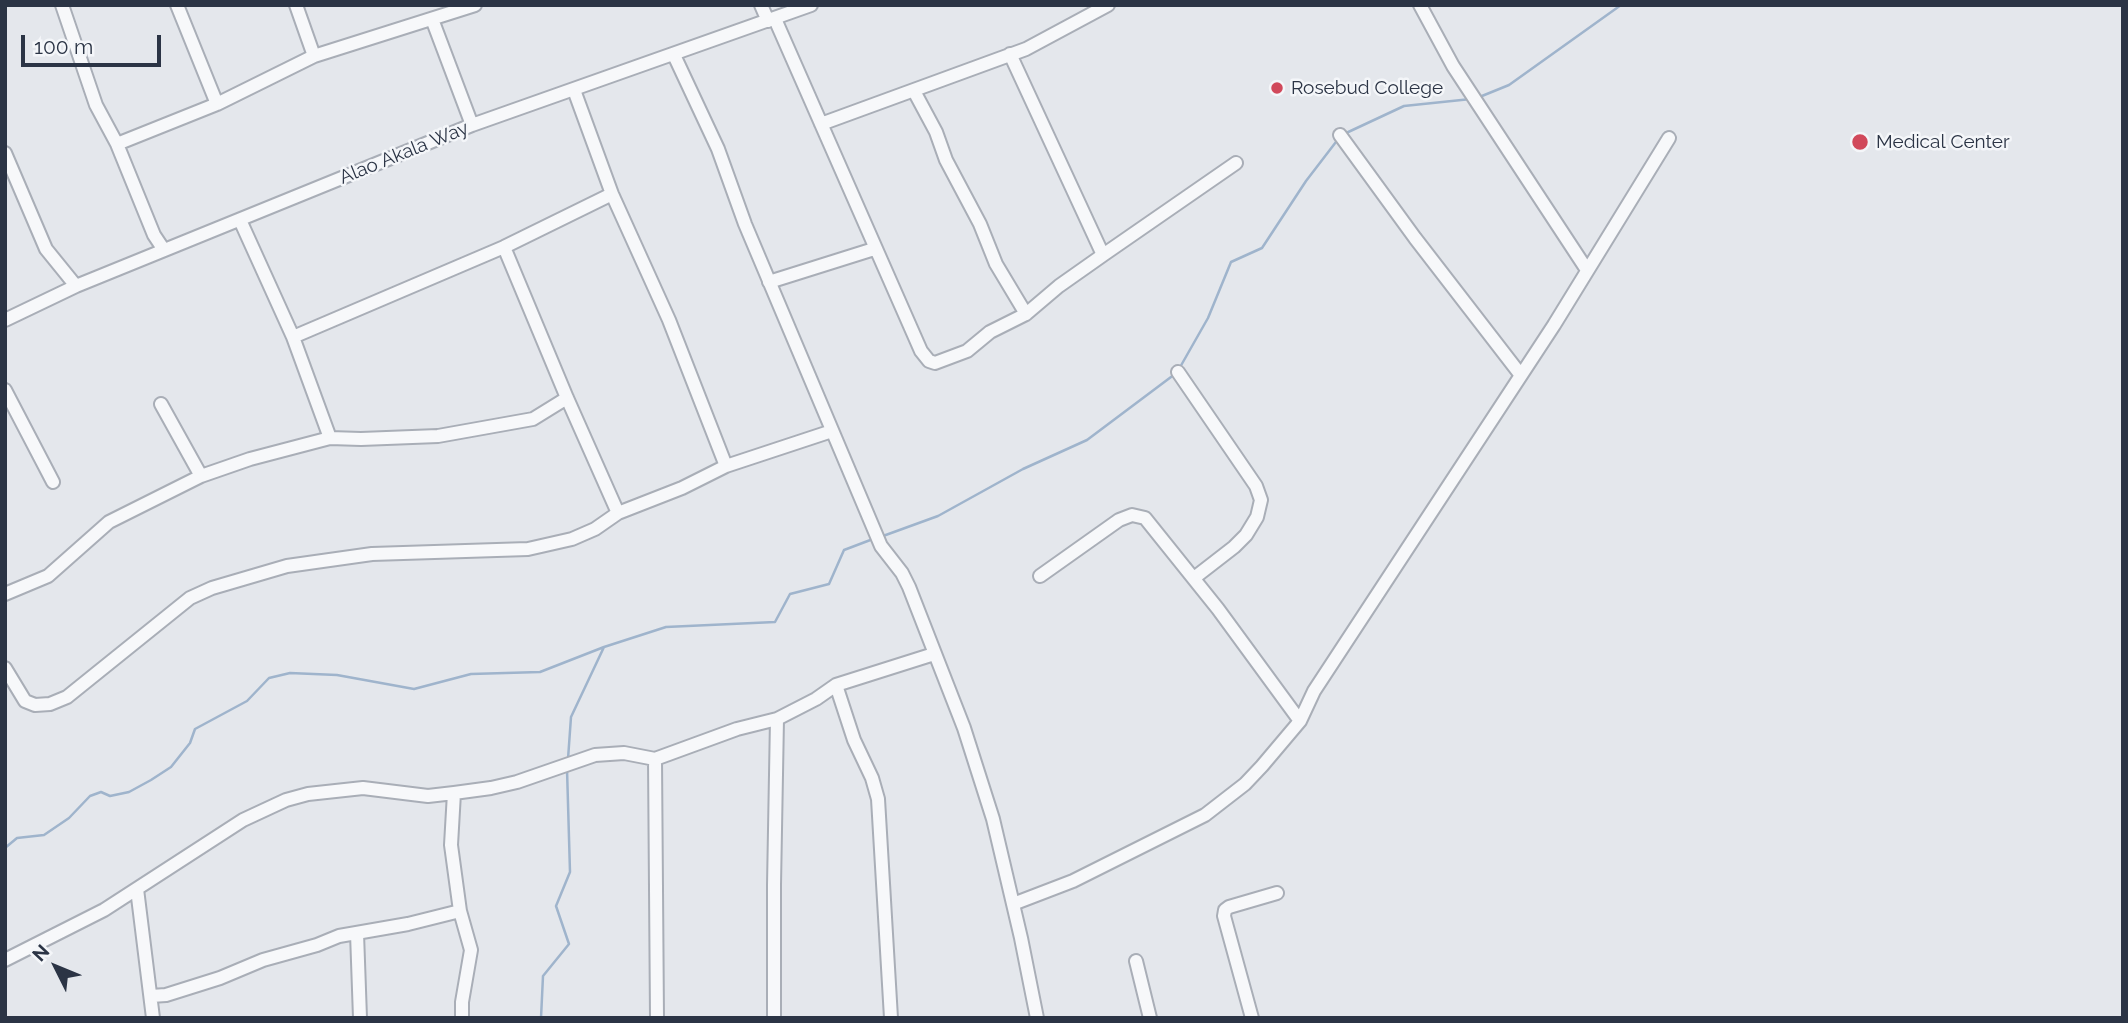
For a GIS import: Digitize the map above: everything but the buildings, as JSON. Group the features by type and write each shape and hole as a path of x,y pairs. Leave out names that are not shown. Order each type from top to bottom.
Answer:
{"street":[{"path":"62,5 96,105 117,144 154,235 164,250"},
{"path":"177,5 217,104"},
{"path":"296,5 314,56"},
{"path":"117,144 217,104 314,56 475,5"},
{"path":"761,5 771,20 821,124 874,248 921,351 929,361 941,362 955,357 990,332 1026,314 1059,286 1236,163"},
{"name":"Alao Akala Way","path":"5,320 76,286 472,125 811,5"},
{"path":"821,124 1026,48 1108,5"},
{"path":"1427,8 1452,66 1587,270"},
{"path":"432,19 472,125"},
{"path":"1010,54 1103,255"},
{"path":"674,55 718,149 745,225 817,400 881,547 905,580 964,728 993,819 1037,1018"},
{"path":"574,90 612,194 668,320 726,466"},
{"path":"914,91 980,224 996,264 1026,314"},
{"path":"1340,135 1520,374"},
{"path":"1013,904 1073,881 1205,815 1245,784 1300,721 1314,691 1587,270 1669,138"},
{"path":"5,153 9,170 46,249 76,286"},
{"path":"293,337 504,247 612,194"},
{"path":"240,220 293,337 330,438"},
{"path":"504,247 618,513"},
{"path":"769,282 874,248"},
{"path":"1178,372 1255,486 1261,500 1257,517 1246,535 1194,578"},
{"path":"5,390 53,482"},
{"path":"5,594 48,576 109,522 201,476 250,459 330,438 438,436 533,419 567,398"},
{"path":"161,404 201,476"},
{"path":"5,668 25,701 30,704 50,704 67,696 190,598 212,588 288,566 372,554 528,549 572,539 595,530 618,513 682,488 726,466 832,431"},
{"path":"1040,576 1101,531 1119,520 1138,515 1150,523 1194,578 1300,721"},
{"path":"428,796 491,788 595,755 624,753 655,759 737,729 777,719 816,699 836,685 934,654"},
{"path":"836,685 854,740 872,778 878,799 891,1018"},
{"path":"774,1018 777,719"},
{"path":"655,759 657,1018"},
{"path":"5,960 104,910 243,820 286,800 308,794 363,788 437,798 451,814"},
{"path":"454,793 451,845 460,911 471,950 462,1018"},
{"path":"137,889 153,1018"},
{"path":"1252,1018 1224,916 1225,910 1277,893"},
{"path":"152,996 220,978 263,960 349,934 408,924 460,911"},
{"path":"349,934 360,1018"},
{"path":"1136,961 1150,1018"}],"waterway":[{"path":"1477,98 1509,85 1621,5"},
{"path":"1344,134 1404,106 1471,99"},
{"path":"1179,369 1208,318 1231,262 1262,248 1306,181 1339,138"},
{"path":"883,536 938,516 1023,469 1087,440 1175,374"},
{"path":"5,848 17,838 44,835 69,818 90,796 101,792 110,796 129,792 151,780 171,767 190,743 195,729 247,701 269,678 290,673 337,675 414,689 471,674 540,672 666,627 775,622 790,594 829,584 844,550 873,539"},
{"path":"568,759 571,717 604,647"},
{"path":"541,1018 543,976 569,944 556,906 570,872 567,769"}],"place":[{"name":"Rosebud College","path":"1277,88"},
{"name":"Medical Center","path":"1860,142"}]}
